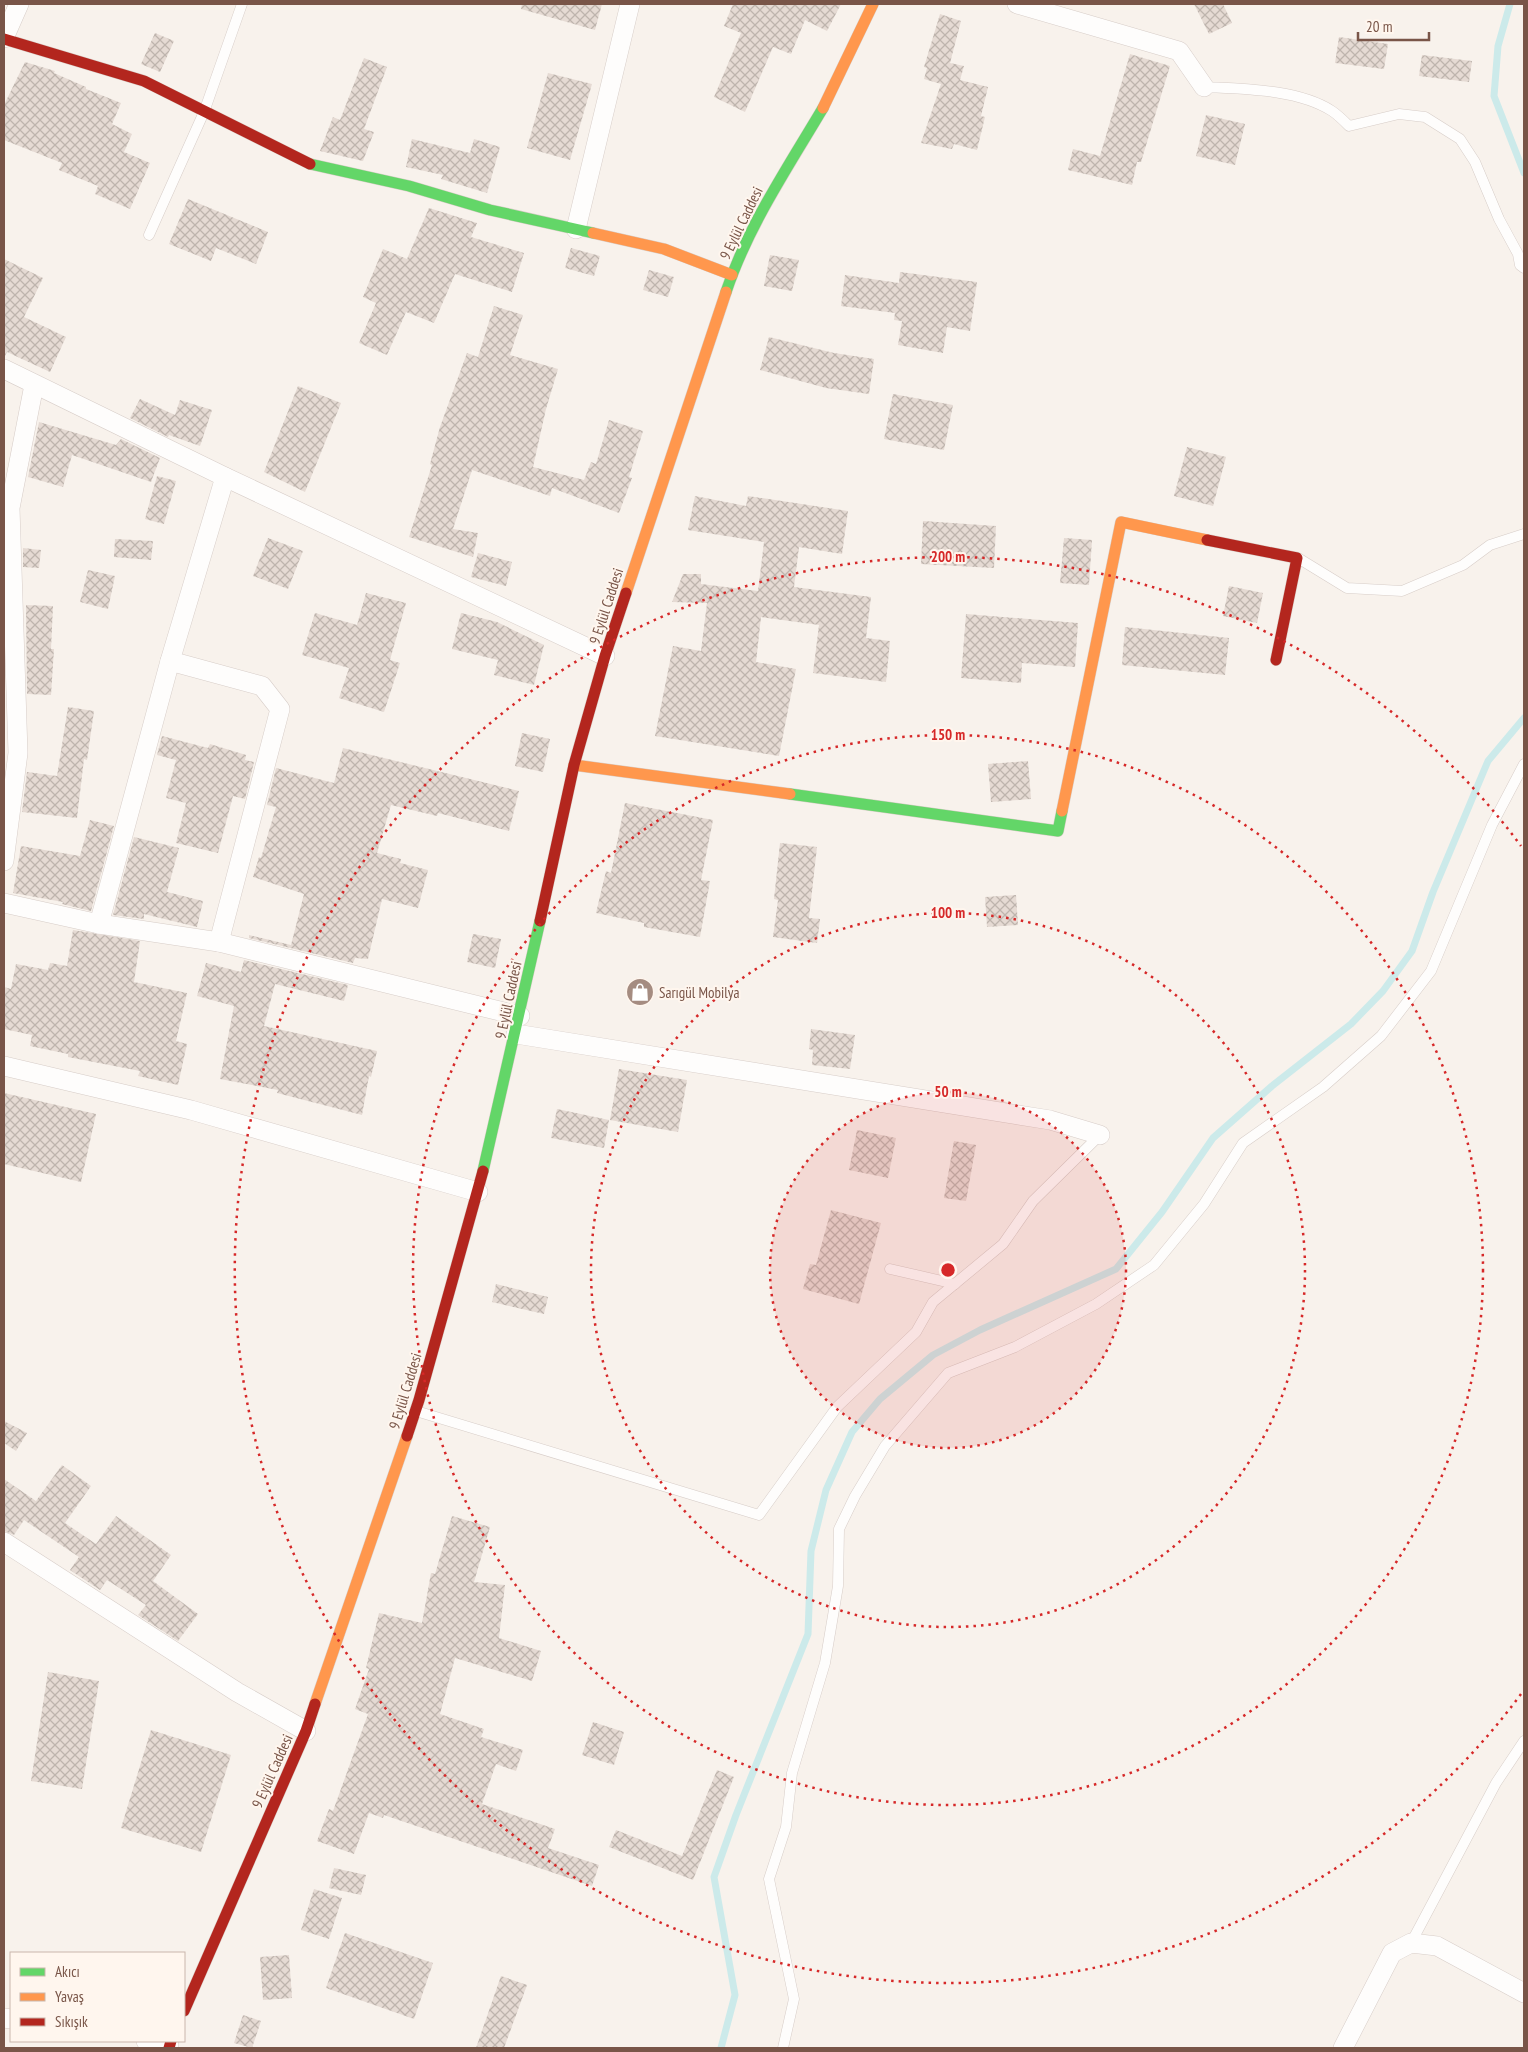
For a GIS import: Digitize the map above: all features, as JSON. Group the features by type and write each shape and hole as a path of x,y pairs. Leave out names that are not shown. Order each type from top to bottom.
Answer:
{"main road":[{"name":"9 Eylül Caddesi","path":"185,2009 306,1731 415,1411 478,1192 518,1025 574,765 605,656 732,275 765,205 823,108 873,4"},
{"path":"4,39 144,80 305,162 356,176 409,186 490,210 664,249 732,275"},
{"path":"574,765 1058,831 1120,522 1298,558 1276,660"}],"street":[{"path":"4,39 19,4"},
{"path":"576,229 630,4"},
{"path":"1017,4 1179,51 1204,87"},
{"path":"4,369 34,386 605,656"},
{"path":"4,861 18,753 10,508 34,386"},
{"path":"99,924 170,661 225,477"},
{"path":"170,661 262,686 280,709 219,942"},
{"path":"4,903 99,924 219,942 518,1025 1050,1120 1100,1134"},
{"path":"4,1066 191,1110 478,1192"},
{"path":"4,1542 237,1692 306,1731"},
{"path":"1343,2048 1392,1953 1411,1943 1437,1946 1524,1993"},
{"path":"152,2042 170,2045"}],"lane":[{"path":"149,235 204,112 242,4"},
{"path":"1204,87 1279,93 1315,103 1332,111 1349,126 1399,114 1425,117 1460,139 1475,162 1499,219 1518,254 1520,264 1524,268"},
{"path":"1298,558 1347,588 1402,591 1463,565 1490,546 1524,534"},
{"path":"783,2048 794,1999 769,1879 786,1827 792,1773 825,1663 838,1586 839,1529 855,1496 885,1446 948,1373 1015,1347 1096,1304 1154,1265 1204,1204 1243,1142 1323,1087 1381,1036 1430,971 1492,825 1524,764"},
{"path":"415,1411 759,1515 837,1407 916,1332 933,1302 1003,1244 1033,1201 1100,1134"},
{"path":"890,1269 955,1284"},
{"path":"1411,1943 1496,1783 1524,1741"}],"building":[{"path":"522,4 602,4 595,30 521,9"},
{"path":"733,4 841,4 827,31 805,20 791,54 773,47 745,112 714,97 741,33 724,26"},
{"path":"1194,4 1223,4 1232,23 1209,34"},
{"path":"940,14 961,21 950,63 964,66 960,80 988,87 981,116 985,117 977,150 954,144 952,149 921,143 941,84 924,79 927,68 924,67"},
{"path":"155,33 174,41 160,72 141,64"},
{"path":"1339,37 1388,44 1384,69 1335,63"},
{"path":"1130,54 1170,66 1141,162 1137,162 1132,185 1068,170 1073,149 1100,156"},
{"path":"1422,55 1472,61 1469,82 1419,76"},
{"path":"364,58 387,67 364,129 374,132 363,161 320,151 333,117 340,120"},
{"path":"25,62 55,71 54,73 86,87 86,89 121,103 112,124 132,134 124,152 150,163 130,209 95,194 98,186 59,170 62,163 4,140 4,105"},
{"path":"548,73 592,84 570,160 527,148"},
{"path":"1206,115 1245,124 1235,165 1196,156"},
{"path":"412,139 470,153 474,139 500,147 487,193 441,179 443,175 406,167"},
{"path":"188,199 268,232 256,264 216,248 211,261 169,244"},
{"path":"429,208 477,223 471,237 524,253 512,292 455,274 434,323 406,312 387,355 359,343 376,303 363,297 383,249 407,259"},
{"path":"571,248 600,256 594,276 565,268"},
{"path":"770,255 799,260 792,291 764,286"},
{"path":"4,259 43,278 24,317 66,337 50,372 7,352 4,358"},
{"path":"649,270 674,277 668,297 643,290"},
{"path":"900,272 977,282 970,331 947,327 943,353 898,345 902,321 894,320 895,313 841,306 845,275 899,283"},
{"path":"494,306 523,315 510,355 558,369 546,409 533,467 584,480 591,462 596,464 609,420 643,431 629,477 632,478 619,513 552,488 550,496 472,470 453,529 478,533 473,557 409,537 432,465 430,464 440,427 467,353 478,357"},
{"path":"769,337 834,353 874,359 869,394 826,388 760,370"},
{"path":"298,386 341,403 305,492 264,472"},
{"path":"893,394 953,405 944,450 884,439"},
{"path":"140,399 175,415 180,400 212,410 200,446 169,435 168,437 130,418"},
{"path":"39,422 116,445 121,439 160,458 151,482 72,455 63,487 28,477"},
{"path":"1187,447 1226,457 1213,506 1174,496"},
{"path":"157,476 176,481 164,524 145,519"},
{"path":"695,496 746,506 748,496 848,511 842,554 799,547 794,587 871,597 866,638 890,641 886,682 813,673 819,625 761,617 756,662 796,669 779,756 655,736 673,646 701,651 707,603 672,602 683,574 701,574 701,584 758,591 764,542 688,530"},
{"path":"923,521 996,526 994,568 921,564"},
{"path":"268,538 303,551 288,589 253,576"},
{"path":"1064,538 1092,540 1089,585 1060,583"},
{"path":"115,539 153,541 151,560 114,557"},
{"path":"23,548 41,550 39,568 23,567"},
{"path":"478,553 512,562 506,586 471,577"},
{"path":"88,570 115,576 108,609 80,602"},
{"path":"1229,586 1263,593 1257,623 1223,616"},
{"path":"366,593 406,603 390,660 400,663 384,712 339,698 349,668 302,655 315,613 357,625"},
{"path":"26,605 53,606 51,649 54,649 51,695 27,694"},
{"path":"461,613 497,622 544,645 534,685 494,675 498,660 452,649"},
{"path":"966,614 1078,623 1075,667 1022,663 1021,683 961,678"},
{"path":"1125,627 1229,638 1225,675 1122,665"},
{"path":"68,707 94,711 87,760 84,759 77,818 22,812 27,772 57,776"},
{"path":"522,733 550,739 543,772 515,766"},
{"path":"162,736 208,748 210,744 246,755 245,760 254,762 245,799 233,796 218,853 176,843 186,803 166,798 176,760 157,755"},
{"path":"343,748 519,791 509,831 438,813 437,816 391,805 377,853 401,859 400,863 428,870 418,908 382,899 368,959 355,958 353,963 249,938 249,935 291,945 304,894 253,877 259,857 261,858 276,807 267,805 276,768 334,783"},
{"path":"1028,761 1031,799 991,802 988,764"},
{"path":"625,803 713,820 701,880 710,881 700,937 644,927 644,923 596,913 606,871 611,873"},
{"path":"90,820 114,826 91,911 62,904 63,902 13,893 21,846 80,856"},
{"path":"134,837 179,848 167,892 203,901 197,927 144,914 144,919 113,915"},
{"path":"780,843 817,847 809,918 820,919 817,943 773,937 778,900 774,899"},
{"path":"1016,895 1018,925 987,927 985,897"},
{"path":"73,930 140,941 134,982 187,993 176,1041 187,1044 178,1085 138,1076 140,1071 68,1057 68,1054 30,1046 32,1035 4,1029 4,987 11,989 16,964 48,970 50,963 67,966"},
{"path":"473,934 501,939 495,968 467,962"},
{"path":"244,960 348,985 344,1001 275,984 264,1026 377,1051 371,1077 369,1076 362,1115 277,1093 278,1090 220,1079 234,1006 197,996 206,963 241,972"},
{"path":"811,1029 855,1035 850,1069 812,1065 813,1050 809,1049"},
{"path":"619,1069 687,1080 678,1132 610,1120"},
{"path":"4,1093 96,1114 81,1182 4,1164"},
{"path":"557,1109 609,1120 604,1148 551,1138"},
{"path":"857,1130 896,1138 888,1178 849,1170"},
{"path":"954,1141 976,1145 966,1201 944,1198"},
{"path":"831,1210 881,1223 859,1304 803,1289 810,1264 816,1265"},
{"path":"496,1284 548,1297 544,1314 492,1302"},
{"path":"4,1421 27,1433 16,1451 4,1443"},
{"path":"62,1465 91,1486 65,1523 96,1544 116,1516 171,1555 153,1581 198,1614 178,1641 138,1615 146,1605 107,1580 100,1590 70,1570 79,1557 24,1520 14,1535 4,1531 4,1479 36,1501"},
{"path":"452,1516 490,1527 474,1582 505,1585 499,1638 541,1651 532,1681 455,1658 440,1714 484,1729 481,1737 523,1750 516,1771 496,1764 482,1804 555,1829 548,1848 599,1865 592,1886 384,1815 383,1818 369,1813 354,1854 317,1841 329,1809 333,1811 368,1714 355,1709 369,1669 366,1668 379,1613 422,1623 431,1573 435,1574"},
{"path":"48,1672 99,1681 82,1789 31,1781"},
{"path":"593,1722 624,1732 614,1765 582,1755"},
{"path":"151,1730 231,1755 201,1852 121,1828"},
{"path":"717,1770 734,1777 693,1880 609,1847 616,1830 682,1856"},
{"path":"334,1868 366,1875 361,1895 329,1888"},
{"path":"314,1889 342,1898 329,1939 301,1930"},
{"path":"345,1933 433,1963 414,2019 326,1988"},
{"path":"289,1955 292,1998 263,2000 260,1957"},
{"path":"501,1976 527,1985 504,2048 476,2048"},
{"path":"243,2015 261,2021 252,2048 234,2043"}],"waterway":[{"path":"1510,4 1498,46 1494,96 1524,173"},
{"path":"721,2048 735,1995 714,1877 736,1815 808,1634 811,1551 826,1490 852,1432 880,1399 933,1355 980,1330 1116,1269 1162,1212 1213,1138 1272,1086 1351,1024 1383,991 1412,951 1433,892 1488,761 1524,718"}],"traffic: fast":[{"path":"726,292 757,220 823,108"},
{"path":"310,164 409,186 490,210 593,233"},
{"path":"790,794 1058,831 1062,811"},
{"path":"483,1171 540,921"}],"traffic: slow":[{"path":"823,108 873,4"},
{"path":"593,233 664,249 732,275"},
{"path":"626,593 726,292"},
{"path":"1062,811 1121,522 1207,540"},
{"path":"574,765 790,794"},
{"path":"315,1704 407,1436"}],"traffic: jam":[{"path":"4,39 144,81 310,164"},
{"path":"1207,540 1297,558 1276,660"},
{"path":"540,921 574,765 605,656 626,593"},
{"path":"407,1436 419,1400 483,1171"},
{"path":"185,2009 306,1731 315,1704"},
{"path":"169,2048 171,2042"}],"place":[{"name":"Sarıgül Mobilya","path":"640,992"}]}
